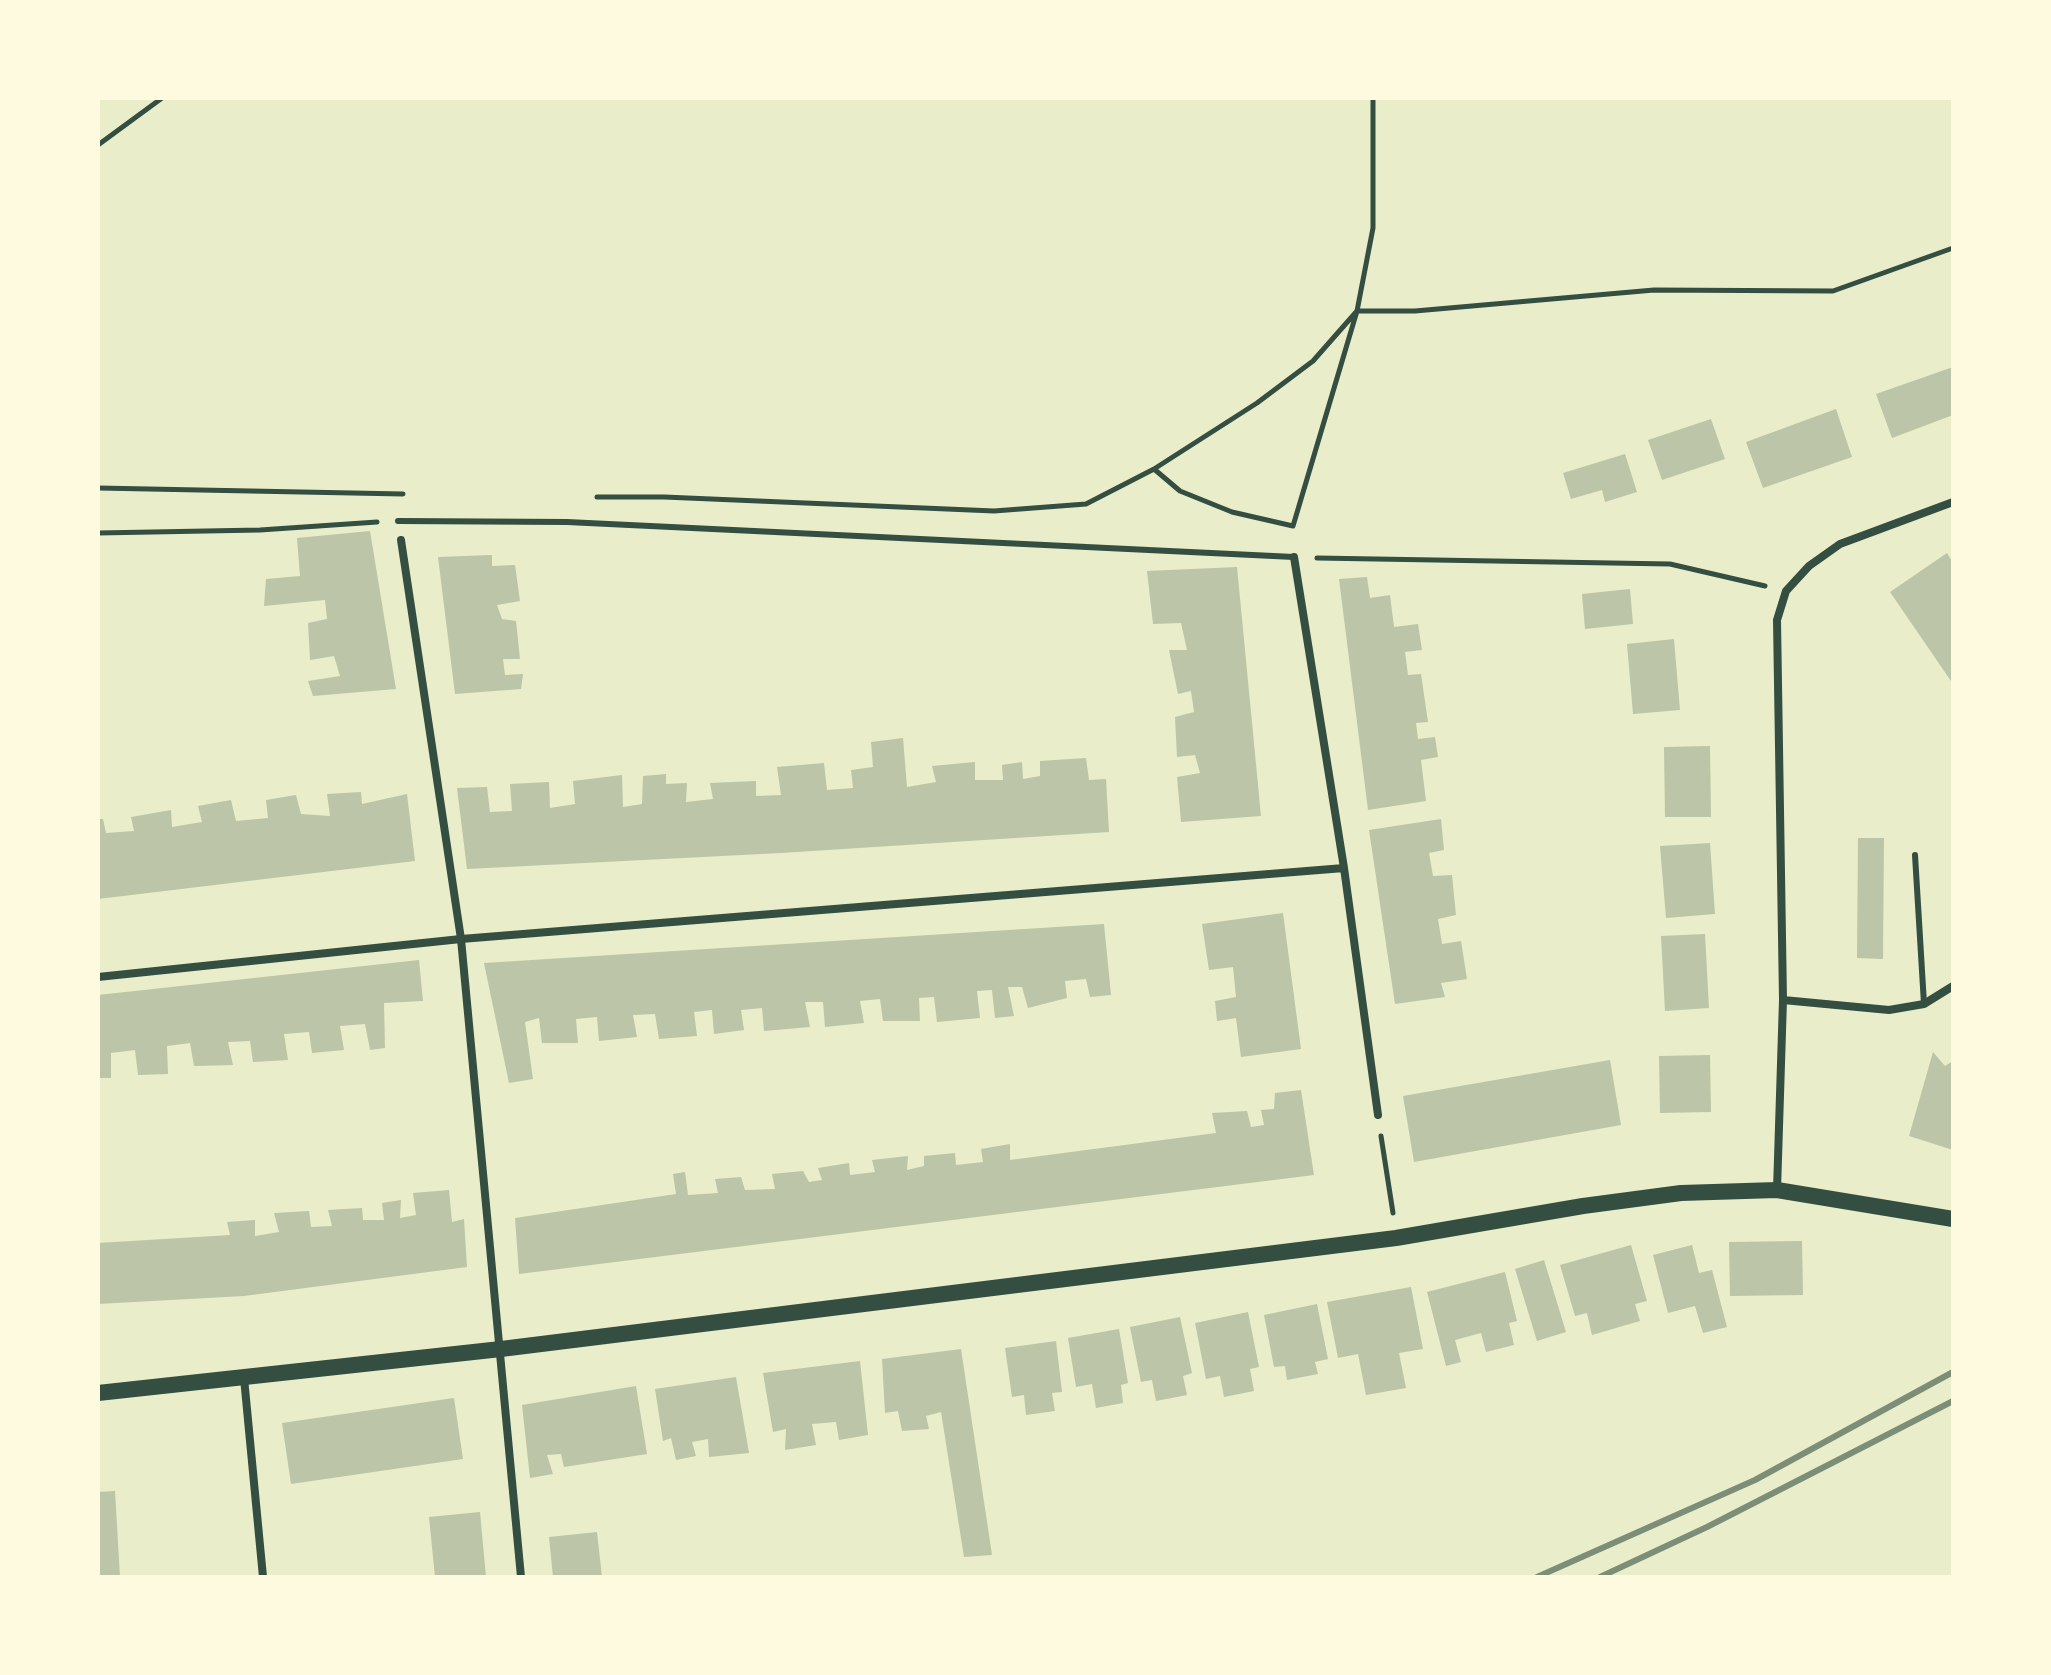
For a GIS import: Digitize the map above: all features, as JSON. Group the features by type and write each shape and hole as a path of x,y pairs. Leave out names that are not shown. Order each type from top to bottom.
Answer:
{"main road":[{"path":"98,1393 501,1349 1396,1238 1583,1206 1681,1193 1777,1190 1953,1219"}],"street":[{"path":"1777,1190 1783,1000 1777,620 1786,591 1809,566 1840,544 1953,502"},
{"path":"401,540 461,939 521,1577"},
{"path":"1294,557 1344,868 1378,1115"},
{"path":"98,977 461,939 1344,868"},
{"path":"1783,1000 1889,1010 1924,1004 1953,986"},
{"path":"244,1378 263,1577"}],"lane":[{"path":"398,521 567,522 1294,557"},
{"path":"1915,855 1924,1004"}],"path":[{"path":"98,145 162,98"},
{"path":"1154,469 1180,491 1232,512 1293,526 1357,311 1373,228 1373,98"},
{"path":"586,497 664,497 994,511 1086,504 1154,469 1257,403 1313,361 1357,311 1415,311 1654,290 1833,291 1953,248"},
{"path":"98,488 414,495"},
{"path":"98,533 260,530 398,521"},
{"path":"1294,557 1670,564 1786,591"},
{"path":"1378,1115 1396,1238"}],"building":[{"path":"1953,367 1953,415 1892,438 1876,394"},
{"path":"1836,409 1852,457 1763,488 1746,442"},
{"path":"1711,419 1725,459 1662,480 1648,440"},
{"path":"1625,454 1637,492 1605,502 1602,490 1571,499 1563,473"},
{"path":"370,531 396,689 313,696 308,681 340,676 334,656 310,660 308,623 327,619 325,600 264,606 266,579 300,576 297,538"},
{"path":"1947,553 1953,563 1953,684 1890,592"},
{"path":"492,555 492,566 515,565 520,601 497,605 502,619 516,621 520,659 503,659 505,675 523,674 521,689 455,694 438,557"},
{"path":"1237,567 1261,816 1181,822 1177,777 1200,773 1195,755 1177,757 1175,717 1194,712 1191,691 1178,694 1169,650 1187,650 1181,623 1153,624 1147,571"},
{"path":"1367,577 1370,598 1390,595 1394,627 1418,624 1422,650 1405,652 1408,675 1421,674 1428,722 1416,723 1418,739 1435,737 1438,757 1421,760 1426,801 1368,810 1339,579"},
{"path":"1630,589 1633,624 1585,629 1582,594"},
{"path":"1674,639 1680,710 1633,714 1627,644"},
{"path":"903,738 907,787 936,782 932,766 975,762 975,780 1003,780 1002,765 1022,762 1023,779 1040,776 1040,761 1086,758 1089,780 1106,779 1109,832 467,869 457,788 487,787 490,812 512,811 510,784 549,782 550,808 575,804 573,781 622,775 623,807 642,804 643,776 666,774 666,784 687,783 686,802 713,799 710,783 756,781 756,796 781,795 777,767 824,763 827,790 853,788 851,770 873,767 871,742"},
{"path":"1710,746 1711,817 1665,817 1664,747"},
{"path":"361,792 362,804 407,794 415,861 98,899 98,819 103,819 106,833 134,831 131,817 171,810 172,827 202,822 198,806 231,800 236,821 268,818 266,800 296,795 301,814 330,816 327,794"},
{"path":"1441,819 1444,850 1429,853 1433,876 1452,875 1456,915 1438,919 1442,944 1461,941 1467,979 1441,983 1445,997 1395,1004 1369,830"},
{"path":"1858,838 1884,838 1883,959 1857,958"},
{"path":"1710,843 1715,914 1666,918 1660,846"},
{"path":"1283,913 1301,1049 1241,1057 1236,1018 1217,1021 1215,1001 1236,997 1233,967 1209,970 1202,924"},
{"path":"1104,924 1111,995 1090,997 1086,979 1065,981 1067,998 1028,1008 1022,987 1008,987 1014,1016 995,1018 992,990 977,991 980,1018 937,1022 934,997 919,998 920,1021 883,1021 880,999 860,1001 864,1023 825,1027 823,1002 805,1002 810,1027 764,1031 762,1008 741,1010 744,1030 714,1034 712,1010 694,1012 697,1036 659,1039 655,1014 633,1015 637,1037 599,1041 597,1017 576,1019 578,1043 542,1043 539,1018 525,1022 533,1079 509,1083 484,963"},
{"path":"1705,934 1709,1008 1665,1011 1661,936"},
{"path":"419,960 423,1001 384,1003 385,1048 370,1050 365,1024 340,1026 344,1050 312,1053 309,1032 284,1034 288,1060 253,1062 250,1041 228,1042 233,1065 194,1066 190,1043 167,1046 168,1074 138,1075 135,1050 111,1053 111,1078 98,1078 98,995"},
{"path":"1933,1052 1945,1066 1953,1061 1953,1150 1909,1136"},
{"path":"1710,1055 1711,1112 1660,1113 1659,1056"},
{"path":"1610,1060 1621,1125 1414,1162 1403,1096"},
{"path":"1301,1090 1314,1175 519,1274 515,1218 676,1194 673,1174 685,1172 688,1195 718,1193 715,1179 741,1177 745,1190 775,1189 772,1174 803,1171 809,1182 822,1180 818,1168 849,1163 850,1175 875,1172 872,1160 908,1156 907,1170 924,1166 924,1156 955,1153 956,1165 983,1162 981,1149 1010,1144 1010,1160 1216,1133 1212,1113 1247,1111 1251,1127 1264,1125 1261,1110 1274,1109 1275,1093"},
{"path":"449,1190 452,1222 464,1219 467,1267 244,1296 98,1304 98,1243 230,1235 227,1222 255,1220 255,1236 279,1232 274,1213 309,1211 311,1227 332,1226 328,1210 362,1208 363,1220 384,1220 382,1203 401,1200 400,1218 416,1215 413,1193"},
{"path":"1802,1241 1803,1295 1730,1296 1729,1242"},
{"path":"1631,1245 1647,1301 1635,1304 1640,1321 1592,1335 1587,1313 1575,1316 1560,1265"},
{"path":"1692,1245 1699,1273 1712,1270 1727,1327 1703,1333 1695,1306 1668,1313 1653,1255"},
{"path":"1544,1260 1566,1332 1537,1341 1515,1269"},
{"path":"1505,1272 1517,1321 1509,1323 1514,1345 1486,1352 1481,1333 1455,1340 1461,1362 1446,1366 1427,1292"},
{"path":"1411,1287 1423,1349 1399,1353 1406,1388 1366,1395 1358,1354 1338,1358 1327,1302"},
{"path":"1317,1304 1328,1359 1315,1362 1318,1374 1287,1380 1285,1366 1274,1367 1264,1315"},
{"path":"1248,1312 1259,1367 1250,1369 1254,1391 1224,1397 1220,1376 1206,1379 1195,1323"},
{"path":"1180,1317 1192,1373 1183,1376 1187,1395 1156,1401 1152,1380 1141,1382 1130,1327"},
{"path":"1119,1329 1128,1383 1121,1385 1123,1403 1096,1408 1092,1384 1076,1387 1068,1338"},
{"path":"1056,1341 1062,1392 1052,1393 1055,1411 1026,1415 1024,1395 1012,1397 1005,1348"},
{"path":"961,1349 992,1555 964,1557 941,1412 926,1416 929,1429 902,1431 898,1411 885,1413 882,1359"},
{"path":"860,1361 868,1435 839,1440 836,1422 812,1424 816,1445 785,1450 786,1429 773,1432 763,1373"},
{"path":"736,1377 749,1453 709,1457 708,1439 692,1442 696,1456 676,1460 671,1438 663,1441 655,1389"},
{"path":"636,1386 647,1454 564,1467 561,1454 547,1455 553,1474 530,1478 522,1405"},
{"path":"454,1398 463,1459 291,1484 282,1423"},
{"path":"115,1491 120,1577 98,1577 98,1492"},
{"path":"480,1512 486,1577 435,1577 429,1517"},
{"path":"597,1532 602,1577 553,1577 549,1537"}],"railway":[{"path":"1537,1577 1755,1480 1953,1372"},
{"path":"1600,1577 1707,1527 1953,1401"}]}
